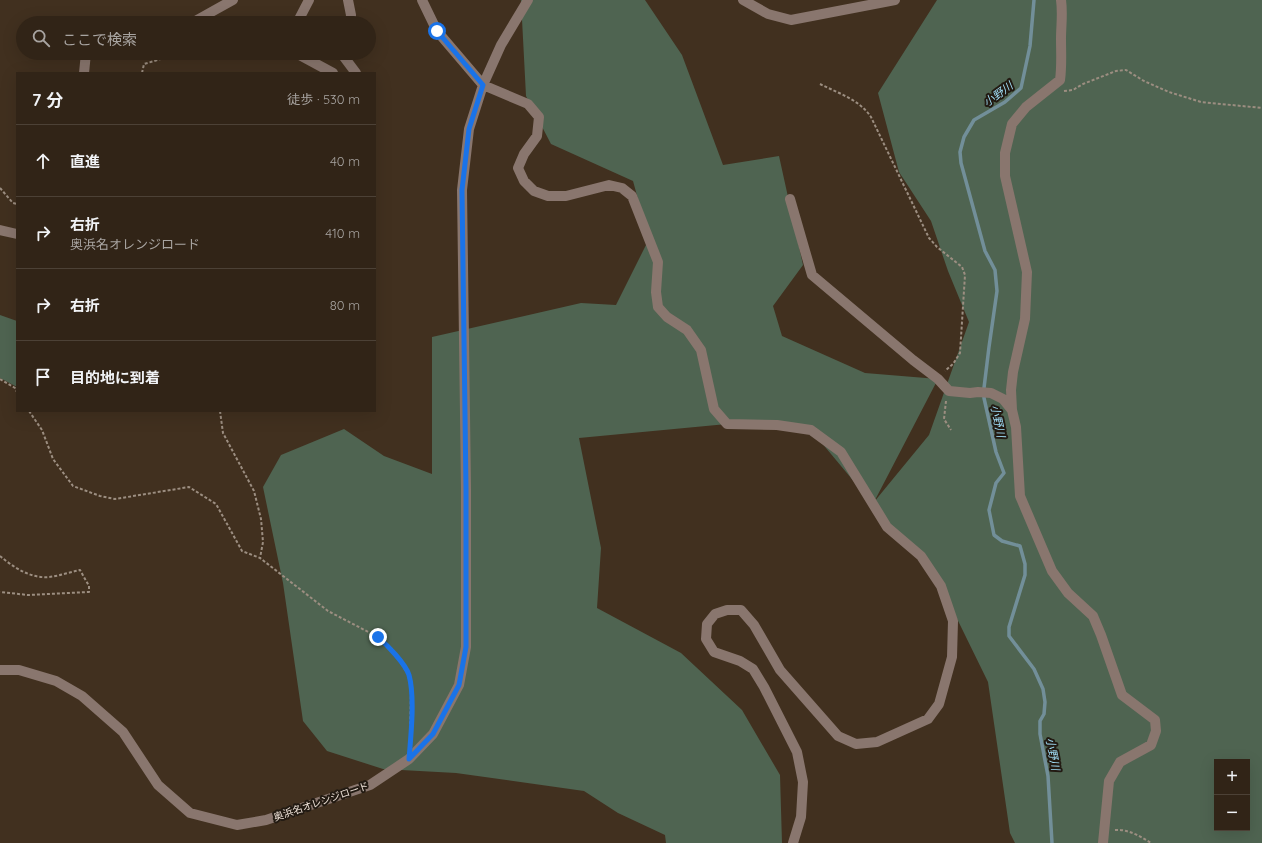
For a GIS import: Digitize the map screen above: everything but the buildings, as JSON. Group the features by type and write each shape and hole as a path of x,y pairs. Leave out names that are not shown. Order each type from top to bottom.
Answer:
{"street":[{"path":"203,16 233,0"},
{"path":"301,16 309,0"},
{"path":"348,0 350,16"},
{"path":"422,0 437,31 483,85 528,104 539,117 537,136 524,154 518,168 524,181 534,191 548,196 566,196 609,185 622,188 632,196 658,262 656,292 658,307 667,317 687,330 701,350 714,409 727,424 777,425 811,430 842,452 887,527 921,556 941,586 953,621 952,657 939,704 928,719 877,742 856,744 838,736 780,670 754,624 740,610 727,610 715,614 707,624 706,639 714,652 740,661 753,669 764,687 797,752 803,782 801,817 794,843"},
{"name":"奥浜名オレンジロード","path":"0,670 19,670 56,681 82,696 123,732 158,785 190,813 237,825 266,820 370,785 409,759 433,734 459,685 466,647 466,489 462,190 469,129 483,85 501,45 528,0"},
{"path":"743,0 768,14 791,20 895,0"},
{"path":"1061,0 1062,68 1060,80 1026,107 1012,124 1005,153 1005,176 1027,272 1025,319 1013,372 1011,390 1012,410 1016,427 1020,496 1052,571 1068,593 1093,616 1122,695 1155,720 1156,731 1151,746 1120,762 1110,781 1103,843"},
{"path":"84,72 85,60"},
{"path":"309,60 331,72"},
{"path":"346,60 355,72"},
{"path":"790,199 812,275 938,379 949,391 991,393 1003,399 1012,410"},
{"path":"0,230 3,232 16,234"}],"path":[{"path":"142,72 144,64 157,60"},
{"path":"1046,92 1073,90 1083,84 1116,71 1126,70 1144,81 1169,92 1201,102 1262,108"},
{"path":"820,84 859,103 866,109 929,238 937,248 962,267 964,271 960,353 953,364 938,376 938,379"},
{"path":"0,188 13,203 16,204"},
{"path":"0,379 16,390"},
{"path":"949,391 946,396 944,419 951,430"},
{"path":"30,412 42,430 53,459 73,486 100,496 115,499 189,487 216,504 242,551 260,558 328,611 378,637 392,649 408,674 411,689 409,759"},
{"path":"220,412 224,432 254,490 261,519 263,542 260,558"},
{"path":"0,556 8,563 34,576 47,577 80,570 89,586 89,592 28,595 0,592"},
{"path":"1104,831 1119,830 1136,834 1150,843"}],"green space":[{"path":"521,0 645,0 682,55 723,165 779,156 803,265 773,306 782,336 865,373 938,379 874,502 929,435 969,322 948,271 931,221 899,172 878,93 937,0 1262,0 1262,843 1015,843 1010,833 988,682 941,586 811,430 727,424 579,438 601,548 597,608 681,653 742,710 780,775 782,843 666,843 665,835 618,813 584,791 456,773 383,769 327,751 303,721 283,583 263,487 281,455 344,429 384,456 432,474 432,337 581,303 616,305 649,239 633,181 551,144 526,96"},
{"path":"0,315 16,321 16,386 0,378"}],"waterway":[{"name":"小野川","path":"1034,0 1030,46 1021,88 1005,102 974,120 964,137 960,152 961,163 985,251 995,270 997,291 984,388 984,398 996,452 1004,473 996,483 989,510 994,535 1002,541 1020,546 1025,564 1025,575 1009,627 1009,636 1034,669 1043,689 1045,702 1044,714 1040,721 1040,734 1048,776 1052,843"}],"route":[{"path":"378,637 392,649 408,674 411,689 409,759 433,734 459,685 466,647 466,489 462,190 469,129 483,85 437,31"}]}
